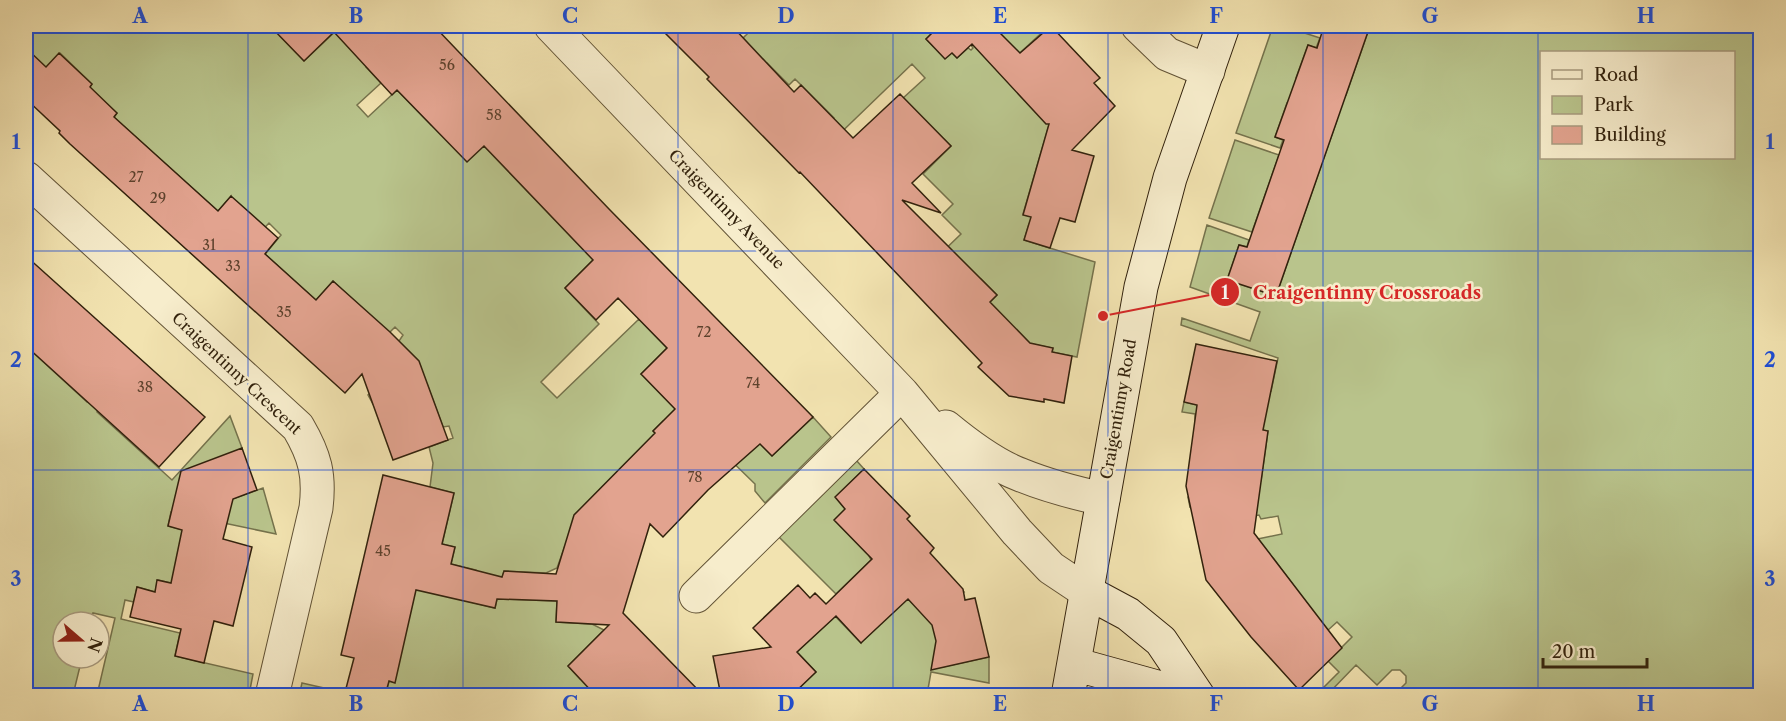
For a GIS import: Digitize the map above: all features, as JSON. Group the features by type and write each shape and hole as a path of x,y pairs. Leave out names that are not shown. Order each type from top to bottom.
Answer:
{"street":[{"name":"Craigentinny Avenue","path":"551,26 902,393 1017,532 1051,568 1087,592 1128,614 1161,641 1198,696"},
{"path":"1138,26 1167,54 1208,71"},
{"name":"Craigentinny Road","path":"1068,696 1135,315 1148,257 1170,178 1223,26"},
{"name":"Craigentinny Crescent","path":"26,178 298,427 310,447 318,477 316,508 273,696"},
{"name":"Craigentinny Avenue","path":"902,393 973,449 1019,475 1067,491 1103,499"},
{"path":"696,596 902,393"},
{"path":"1074,664 1157,687 1169,696"}],"green space":[{"path":"26,26 291,26 280,36 304,61 341,26 355,26 381,53 366,67 381,83 357,105 368,117 397,90 431,125 446,111 484,146 584,250 607,246 565,288 599,324 541,382 557,398 639,319 667,348 641,374 737,420 772,456 813,417 831,437 765,503 755,491 755,484 713,443 699,456 663,421 653,431 674,452 565,546 557,568 546,573 504,571 498,593 473,587 476,570 451,564 455,547 442,544 454,493 430,487 433,463 429,447 453,438 449,426 443,427 427,384 373,404 368,395 395,373 399,341 403,335 395,327 389,333 333,281 316,300 265,254 281,235 269,223 238,256 231,196 218,211 114,117 117,113 107,104 58,120 92,84 60,53 26,89 26,72 29,68 26,65 28,51"},
{"path":"737,26 940,26 926,39 933,46 940,40 957,58 968,48 971,50 973,48 970,44 993,26 1049,26 1011,61 1054,108 1023,214 1054,224 1029,224 1024,240 1095,262 1077,357 1052,352 1053,348 1010,340 982,310 997,295 981,279 934,260 961,234 942,215 953,204 923,174 951,146 902,99 925,78 912,64 825,148 834,118 795,79 789,85 767,63 755,75 731,50 747,34"},
{"path":"1273,26 1283,26 1320,38 1316,48 1308,45 1296,78 1346,95 1370,26 1760,26 1760,695 1394,695 1406,683 1406,676 1400,670 1392,670 1377,685 1356,665 1327,695 1316,695 1339,672 1328,661 1352,637 1337,622 1327,631 1274,559 1253,540 1282,534 1278,516 1261,519 1259,515 1248,517 1243,495 1190,507 1188,497 1261,481 1268,431 1195,421 1195,414 1182,412 1184,402 1233,413 1240,383 1271,391 1278,358 1181,325 1182,318 1250,341 1260,312 1190,287 1207,225 1249,240 1247,247 1239,245 1227,280 1276,296 1337,120 1287,103 1275,137 1283,140 1280,148 1236,133"},
{"path":"1235,140 1279,155 1252,232 1209,218"},
{"path":"26,346 87,402 101,388 124,381 97,412 172,480 230,416 242,448 210,507 263,488 276,534 171,512 168,526 195,533 182,586 158,580 155,592 137,587 134,602 125,600 121,619 180,633 175,656 253,674 249,695 97,695 103,670 111,670 111,635 115,618 111,617 111,610 51,610 51,670 79,670 73,695 26,695"},
{"path":"856,460 864,469 836,497 846,508 871,560 836,594 778,536"},
{"path":"946,571 964,592 941,602 942,667 989,657 989,683 931,672 927,695 806,695 799,688 816,672 797,652 835,616 861,643 886,575 912,603"},
{"path":"416,588 495,608 497,599 557,601 556,622 592,624 604,630 568,666 580,679 616,696 385,696 389,681 394,682"},
{"path":"302,683 355,695 299,696"}],"building":[{"path":"270,26 434,26 813,417 772,456 760,444 708,490 663,537 650,524 623,613 704,696 596,696 568,666 609,625 556,622 557,601 497,599 495,608 416,590 395,683 389,681 385,696 344,696 354,658 341,655 383,475 454,493 442,544 455,547 451,564 502,577 504,571 556,574 574,515 655,433 653,431 675,409 641,374 667,348 618,298 596,320 565,288 593,260 484,146 467,162 397,90 392,95 334,32 304,61"},
{"path":"658,26 732,26 794,92 801,85 853,138 900,94 951,146 912,183 941,213 902,200 997,295 990,302 1030,343 1053,348 1052,352 1072,356 1064,403 1009,396 978,367 982,363"},
{"path":"926,26 993,26 1020,53 1051,26 1100,78 1094,83 1115,106 1072,150 1094,156 1075,222 1060,218 1050,248 1024,240 1031,217 1023,215 1049,124 1046,124 972,44 957,58 952,53 945,59 926,39 933,32"},
{"path":"1324,26 1370,26 1276,296 1227,280 1239,245 1247,247 1284,140 1275,137 1308,45 1317,48"},
{"path":"26,48 46,67 59,53 92,84 90,87 117,113 114,117 218,211 231,196 278,238 265,254 316,300 333,281 390,332 419,361 448,440 393,460 362,374 345,393 70,144 59,133 60,131 26,99"},
{"path":"26,256 205,417 159,467 26,346"},
{"path":"1196,344 1277,361 1263,430 1268,431 1254,533 1342,648 1299,690 1251,637 1206,580 1186,486 1197,405 1184,402"},
{"path":"242,448 257,490 233,499 223,539 252,547 233,626 214,621 204,663 175,656 181,629 130,617 137,587 155,592 157,580 171,583 182,530 168,526 181,471"},
{"path":"864,469 910,516 907,519 934,548 930,553 963,589 965,600 975,598 989,657 931,670 936,641 932,625 908,599 861,643 836,616 797,652 816,672 791,696 721,696 713,656 771,647 753,628 798,585 810,598 815,593 826,604 872,559 834,520 845,509 835,497"}],"place":[{"name":"Craigentinny Crossroads","path":"1103,316"}]}
